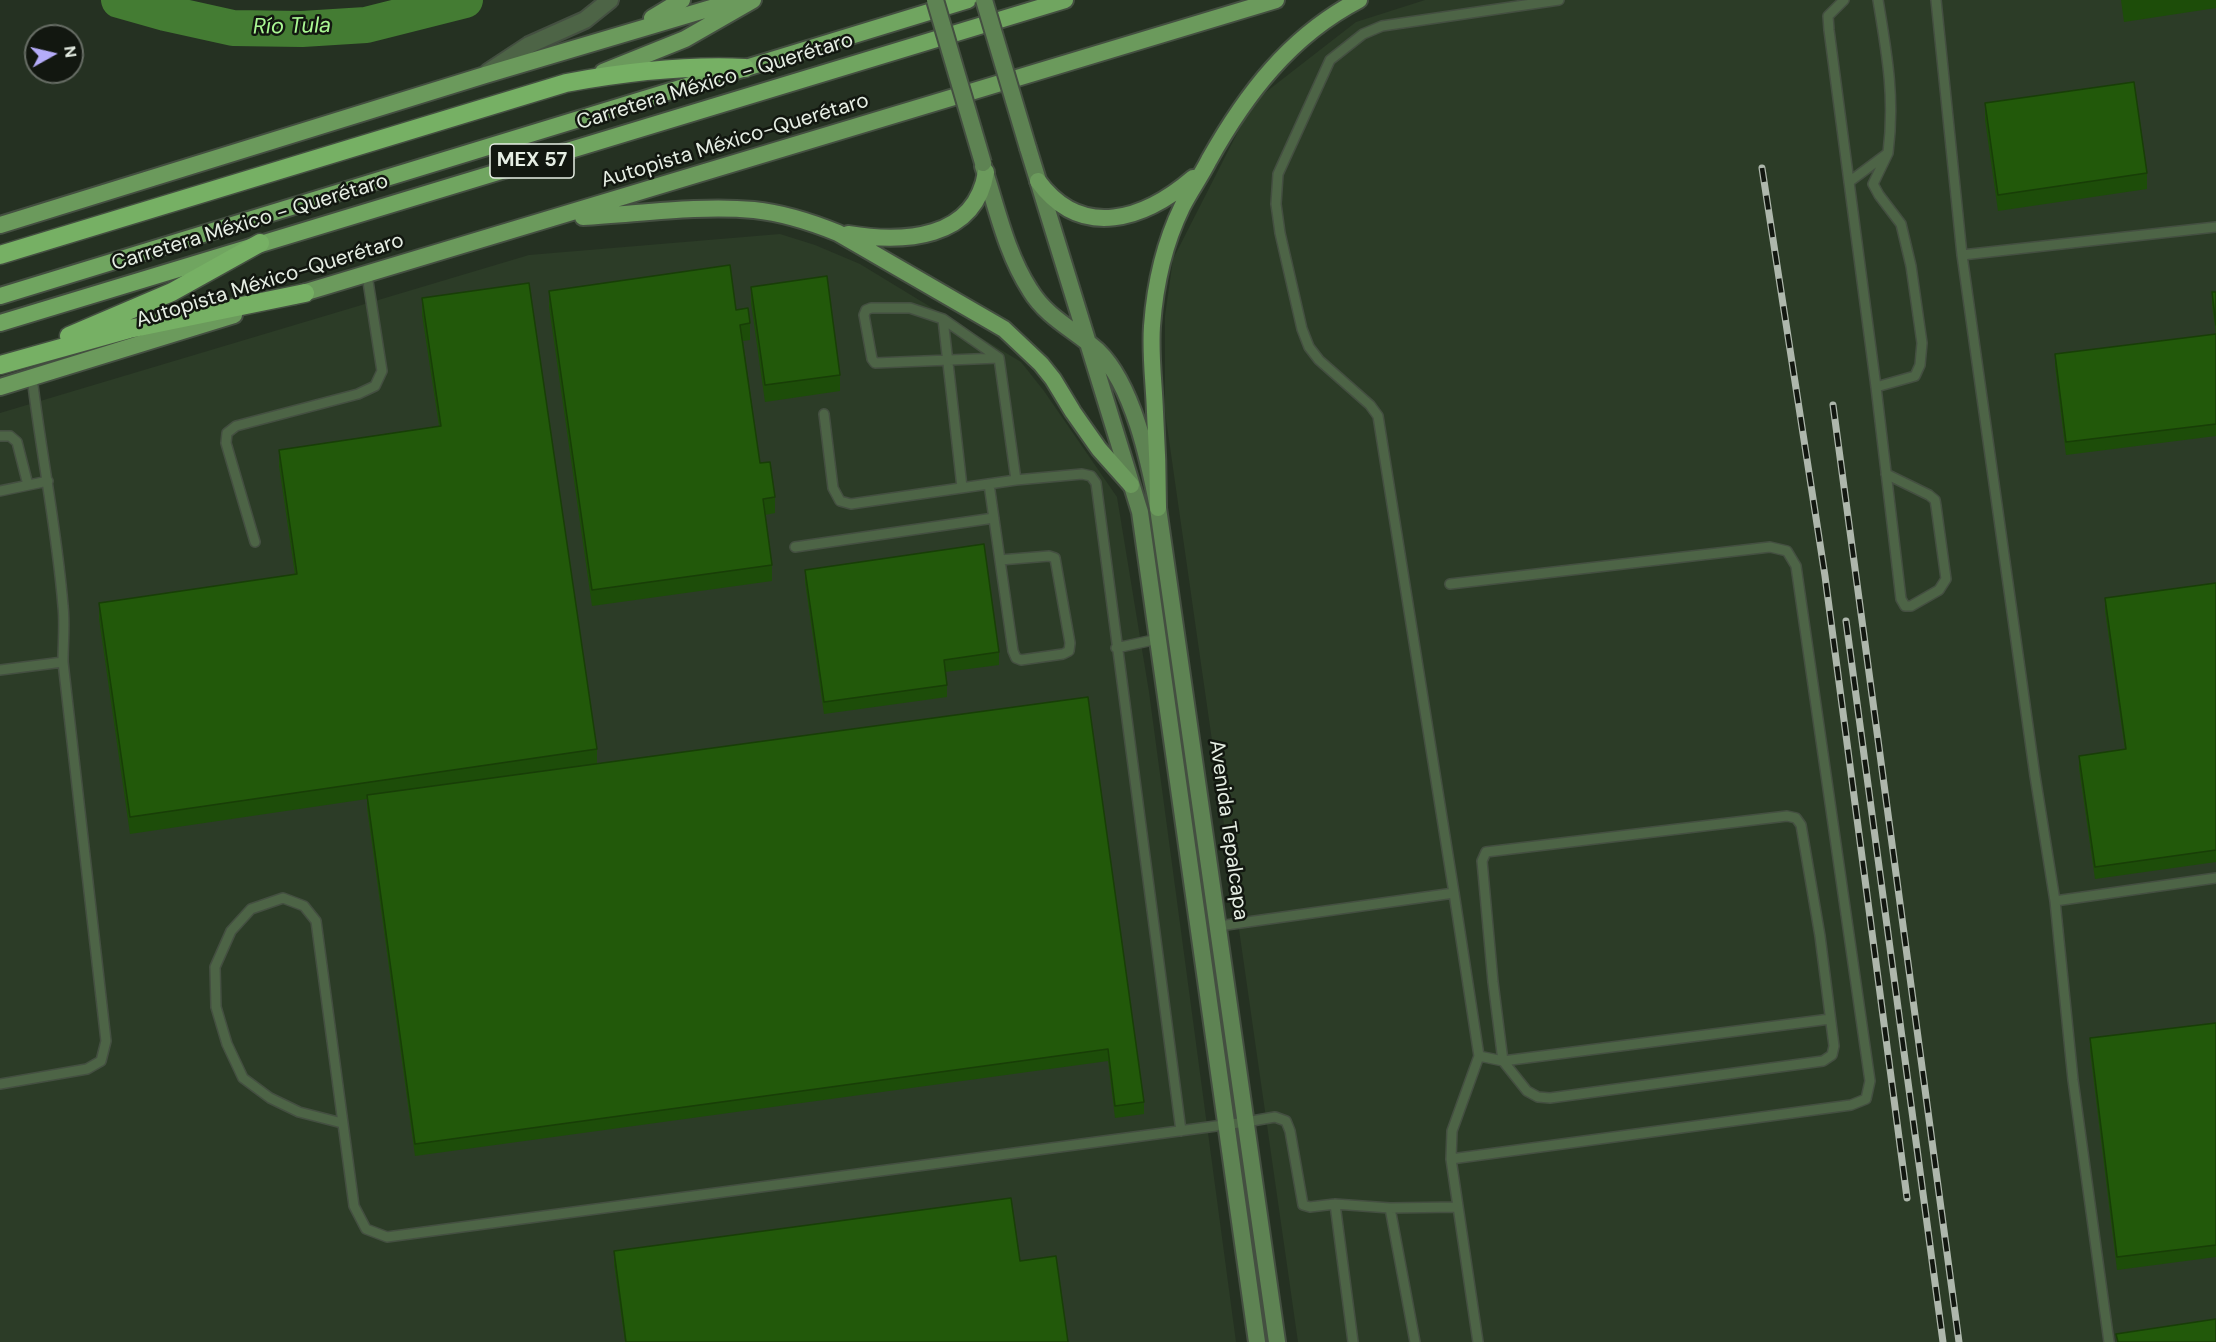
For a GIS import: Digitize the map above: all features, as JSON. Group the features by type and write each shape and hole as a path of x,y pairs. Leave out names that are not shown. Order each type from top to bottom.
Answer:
{"highway":[{"name":"Carretera México - Querétaro","path":"0,296 968,0"},
{"name":"Carretera México - Querétaro","path":"0,323 1065,0"},
{"path":"0,255 528,93 578,81 661,69 744,68"},
{"path":"0,364 144,305 217,269 260,243"},
{"path":"0,364 129,329 305,293"}],"main road":[{"path":"633,30 682,0"},
{"path":"0,225 485,75 738,0"},
{"path":"578,81 685,39 753,0"},
{"name":"Avenida Tepalcapa","path":"935,0 1012,257 1023,280 1050,315 1086,342 1111,367 1127,397 1143,444 1158,508 1277,1342"},
{"name":"Avenida Tepalcapa","path":"984,0 1086,342 1140,512 1257,1342"},
{"name":"Autopista México-Querétaro","path":"0,387 1276,0"},
{"path":"1158,508 1151,355 1155,300 1172,232 1190,192 1231,122 1271,68 1286,52 1320,24 1359,0"},
{"path":"1038,181 1056,202 1068,210 1092,218 1115,218 1162,201 1179,190 1208,162"},
{"path":"838,233 882,237 941,230 959,220 974,204 980,194 984,167"},
{"path":"557,218 708,210 755,210 811,222 838,233 1004,329 1023,345 1053,379 1079,422 1099,449 1131,485"}],"street":[{"path":"485,75 529,45 585,20 610,0"}],"lane":[{"path":"1478,1342 1451,1160 1452,1131 1479,1056 1378,416 1370,405 1319,360 1309,347 1302,329 1280,233 1276,204 1278,174 1330,60 1363,34 1383,26 1559,0"},
{"path":"1844,0 1828,16 1901,599 1905,606 1911,606 1940,590 1946,579 1935,500 1886,474"},
{"path":"1876,387 1916,376 1920,365 1922,343 1911,266 1901,224 1873,184 1888,153 1892,118 1890,77 1878,0"},
{"path":"1936,0 1962,255 2035,776 2055,901 2073,1080 2109,1342"},
{"path":"1849,182 1888,153"},
{"path":"1962,255 2216,227"},
{"path":"255,542 226,443 228,433 236,426 358,394 375,386 382,370 367,275"},
{"path":"999,358 875,363 872,359 864,315 866,310 871,308 910,308 943,319 999,358 1016,480"},
{"path":"943,319 962,487"},
{"path":"0,1084 87,1068 101,1061 106,1041 63,662 64,608 32,377"},
{"path":"824,414 833,488 840,501 851,504 962,487 1082,474 1091,476 1096,483 1180,1131"},
{"path":"0,436 10,436 17,442 28,485"},
{"path":"0,491 48,481"},
{"path":"989,484 1013,651 1016,658 1021,660 1063,654 1069,651 1070,643 1055,558 1049,556 1000,560"},
{"path":"795,547 994,518"},
{"path":"1450,584 1770,547 1786,551 1796,566 1870,1082 1866,1099 1851,1105 1451,1160"},
{"path":"1116,648 1158,639"},
{"path":"0,670 63,662"},
{"path":"1787,816 1796,818 1801,825 1818,926 1830,1019 1834,1046 1832,1055 1823,1061 1550,1098 1538,1097 1527,1091 1503,1061 1482,861 1486,852 1787,816"},
{"path":"2055,901 2216,878"},
{"path":"1219,926 1454,893"},
{"path":"342,1123 299,1112 270,1098 243,1078 227,1044 216,1007 215,967 231,931 251,909 283,898 304,906 316,921 354,1206 366,1229 387,1237 1275,1117 1286,1120 1290,1131 1303,1205 1310,1207 1335,1204 1390,1208 1458,1207"},
{"path":"1479,1056 1503,1061 1830,1019"},
{"path":"1335,1204 1353,1342"},
{"path":"1390,1208 1415,1342"}],"shaded area":[{"path":"1425,0 2216,0 2216,1342 1298,1342 1165,412 1165,316 1173,259 1253,102 1356,22"},
{"path":"780,234 815,245 860,264 1021,362 1044,391 1117,497 1149,692 1236,1342 0,1342 0,413 529,255"}],"building":[{"path":"2134,82 2147,173 1998,195 1985,103"},
{"path":"730,265 736,310 748,308 750,323 740,325 760,463 770,462 775,497 763,499 772,565 592,590 549,291"},
{"path":"827,276 840,375 765,385 751,287"},
{"path":"529,283 597,749 130,817 99,603 297,574 279,450 441,426 422,298"},
{"path":"2212,292 2216,292 2216,325"},
{"path":"2216,334 2216,424 2066,442 2055,354"},
{"path":"984,544 999,652 944,660 947,685 824,702 805,570"},
{"path":"2216,583 2216,850 2095,867 2079,756 2126,749 2105,598"},
{"path":"1088,697 1144,1102 1115,1106 1108,1049 415,1144 367,795"},
{"path":"2216,1023 2216,1245 2117,1257 2090,1038"},
{"path":"1011,1198 1020,1261 1056,1256 1068,1342 626,1342 614,1251"},
{"path":"2216,1319 2216,1342 2118,1342 2116,1334"}],"waterway":[{"name":"Río Tula","path":"119,0 233,28 302,29 366,25 465,0"}],"railway":[{"path":"1762,168 1825,576 1907,1198"},
{"path":"1833,405 1959,1342"},
{"path":"1846,621 1943,1342"}]}
